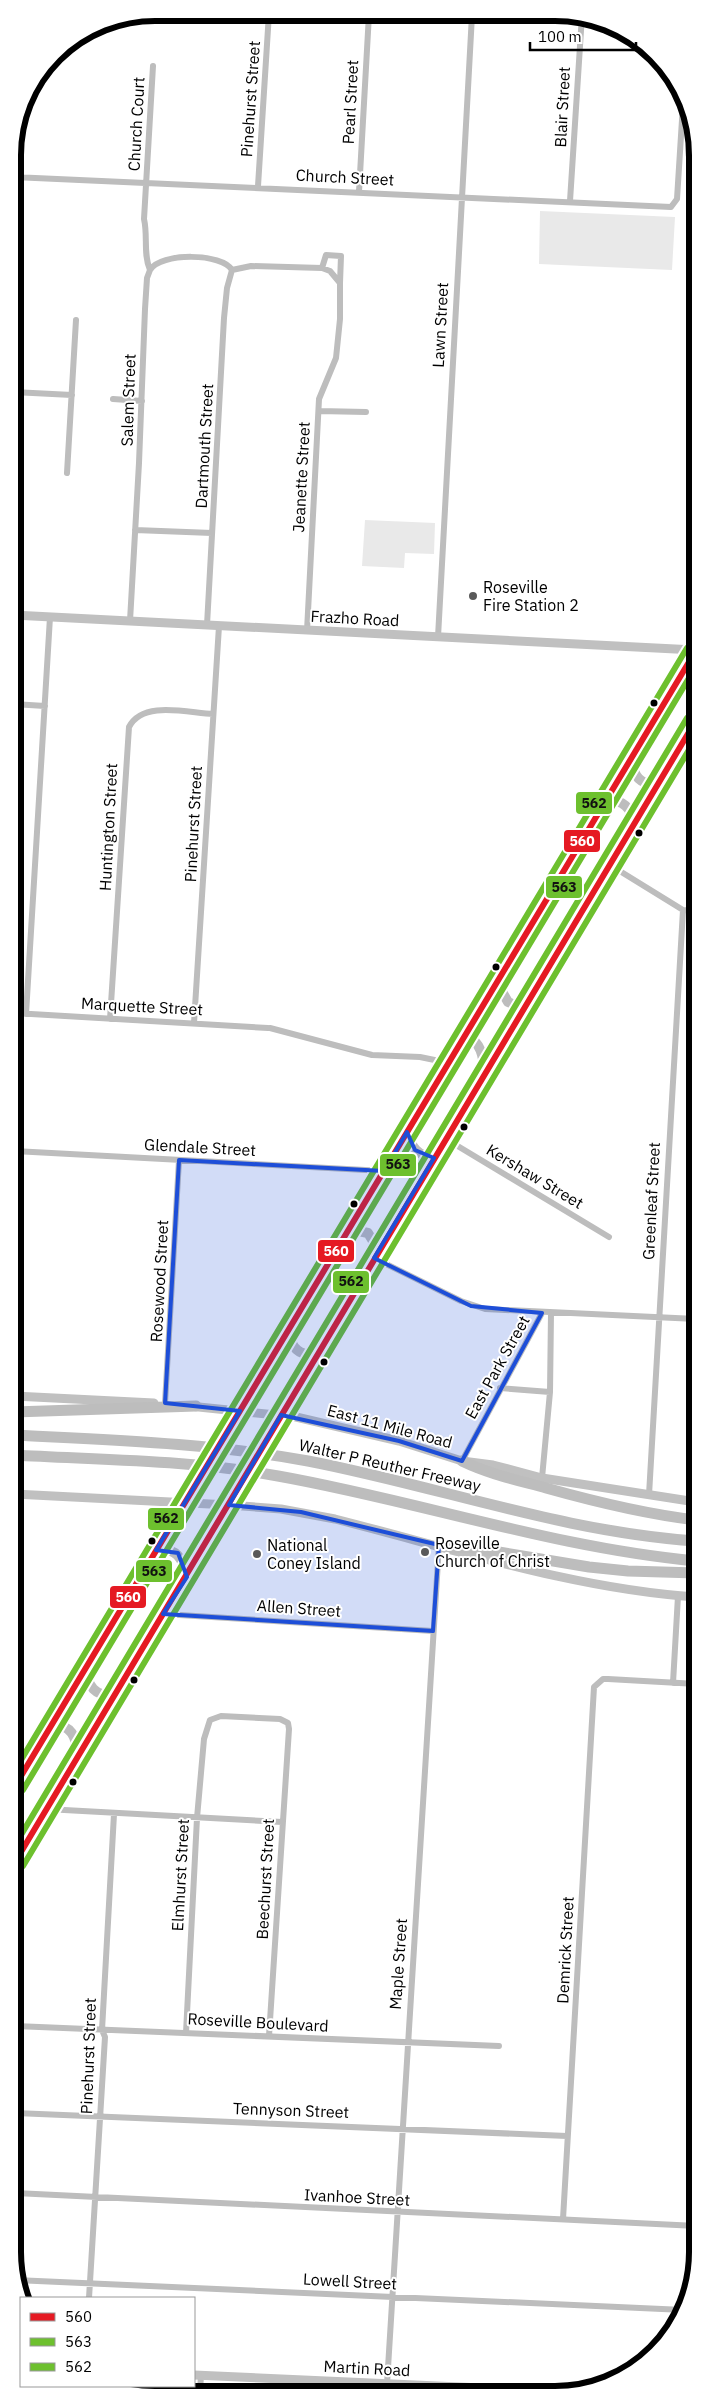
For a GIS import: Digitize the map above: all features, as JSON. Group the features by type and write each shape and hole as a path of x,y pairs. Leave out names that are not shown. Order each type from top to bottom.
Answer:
{"highway":[{"path":"21,1412 196,1406"},
{"name":"Walter P Reuther Freeway","path":"21,1435 176,1444 250,1451 319,1464 575,1525 626,1534 688,1540"},
{"path":"21,1455 177,1464 277,1476 559,1541 648,1556 688,1560"},
{"path":"462,1461 483,1471 582,1498 629,1509 688,1519"},
{"path":"451,1548 469,1547 628,1571 688,1573"}],"main road":[{"name":"Frazho Road","path":"22,615 689,651"},
{"path":"21,1766 52,1724 86,1668 689,661"},
{"path":"21,1851 187,1577 376,1255 689,734"},
{"path":"630,760 638,780 646,784 658,785"},
{"path":"607,799 625,804 632,812 635,823"},
{"path":"497,984 508,1002 524,1009"},
{"path":"466,1034 474,1038 481,1049 485,1073"},
{"path":"408,1132 415,1150 434,1158"},
{"path":"349,1229 368,1233 376,1255"},
{"path":"288,1331 290,1340 296,1350 307,1354 318,1354"},
{"name":"East 11 Mile Road","path":"21,1396 165,1403 281,1415 398,1441 462,1461 493,1465 542,1478 688,1501"},
{"path":"21,1493 281,1509 335,1519 584,1581 688,1597"},
{"path":"156,1550 168,1549 178,1553 183,1562 187,1577"},
{"path":"86,1668 88,1682 93,1690 102,1695 115,1695"},
{"path":"52,1724 68,1728 73,1732 78,1755"},
{"name":"Martin Road","path":"197,2375 285,2379 353,2386"},
{"name":"Martin Road","path":"380,2386 387,2384 415,2386"}],"street":[{"name":"Pinehurst Street","path":"258,186 268,21"},
{"name":"Pearl Street","path":"359,192 369,21"},
{"name":"Lawn Street","path":"438,637 472,21"},
{"name":"Blair Street","path":"570,201 581,24"},
{"name":"Church Court","path":"147,182 153,66"},
{"name":"Church Street","path":"22,177 258,186 671,207 677,199 682,115"},
{"name":"Salem Street","path":"130,621 136,530 145,309 147,278 150,270 145,259 147,182"},
{"name":"Jeanette Street","path":"307,631 319,410 322,388 336,358 339,329 338,279 341,256 326,255 322,268"},
{"path":"150,270 161,260 193,258 225,261 232,270 251,266 322,268 338,279"},
{"name":"Dartmouth Street","path":"207,625 224,318 227,288 232,270"},
{"path":"68,473 76,320"},
{"path":"22,392 72,395"},
{"path":"113,399 142,401"},
{"path":"319,410 366,412"},
{"path":"136,530 212,533"},
{"path":"26,1014 50,617"},
{"name":"Pinehurst Street","path":"194,1023 219,626"},
{"path":"22,705 45,706"},
{"name":"Huntington Street","path":"110,1018 129,727 140,714 152,711 213,714"},
{"path":"610,865 683,910 689,910"},
{"name":"Greenleaf Street","path":"649,1495 683,910"},
{"name":"Marquette Street","path":"22,1014 269,1028 372,1055 420,1058 449,1063"},
{"name":"Kershaw Street","path":"446,1139 609,1237"},
{"name":"Glendale Street","path":"22,1152 384,1171"},
{"name":"Rosewood Street","path":"165,1403 179,1160"},
{"path":"376,1255 471,1306 485,1309 688,1319"},
{"name":"East Park Street","path":"462,1461 542,1313"},
{"path":"542,1478 550,1392 551,1313"},
{"path":"500,1388 550,1392"},
{"name":"Maple Street","path":"387,2384 396,2213 439,1546"},
{"path":"678,1596 673,1683 688,1684"},
{"name":"Allen Street","path":"163,1614 433,1631"},
{"name":"Demrick Street","path":"563,2219 566,2136 594,1691 597,1683 608,1679 673,1683"},
{"name":"Beechurst Street","path":"210,1720 221,1716 280,1719 288,1723 290,1738 282,1822 269,2036"},
{"name":"Elmhurst Street","path":"186,2033 197,1818 204,1739 210,1720"},
{"path":"46,1809 282,1822"},
{"name":"Pinehurst Street","path":"89,2297 105,2037 102,2030 114,1814"},
{"name":"Roseville Boulevard","path":"21,2026 499,2046"},
{"name":"Tennyson Street","path":"21,2112 566,2136"},
{"name":"Ivanhoe Street","path":"21,2193 396,2213 688,2226"},
{"name":"Lowell Street","path":"25,2280 676,2310"},
{"path":"284,2386 285,2379"}],"highlighted area":[{"path":"407,1132 415,1150 434,1158 374,1258 471,1306 542,1313 462,1461 399,1441 281,1415 229,1505 301,1512 439,1545 433,1631 163,1614 187,1577 178,1553 156,1550 240,1411 165,1403 179,1160 384,1171"}],"shaded area":[{"path":"686,130 689,158 685,156"},
{"path":"540,211 675,217 672,270 539,264"},
{"path":"365,520 435,523 434,554 405,553 404,568 362,566"}],"transit line":[{"name":"562","path":"21,1760 687,648"},
{"name":"560","path":"21,1776 689,662"},
{"name":"563","path":"23,1790 689,678"},
{"name":"562","path":"21,1835 687,718"},
{"name":"560","path":"21,1852 689,733"},
{"name":"563","path":"23,1866 689,750"}],"place":[{"name":"Roseville Fire Station 2","path":"473,596"},
{"name":"Roseville Church of Christ","path":"425,1552"},
{"name":"National Coney Island","path":"257,1554"}]}
